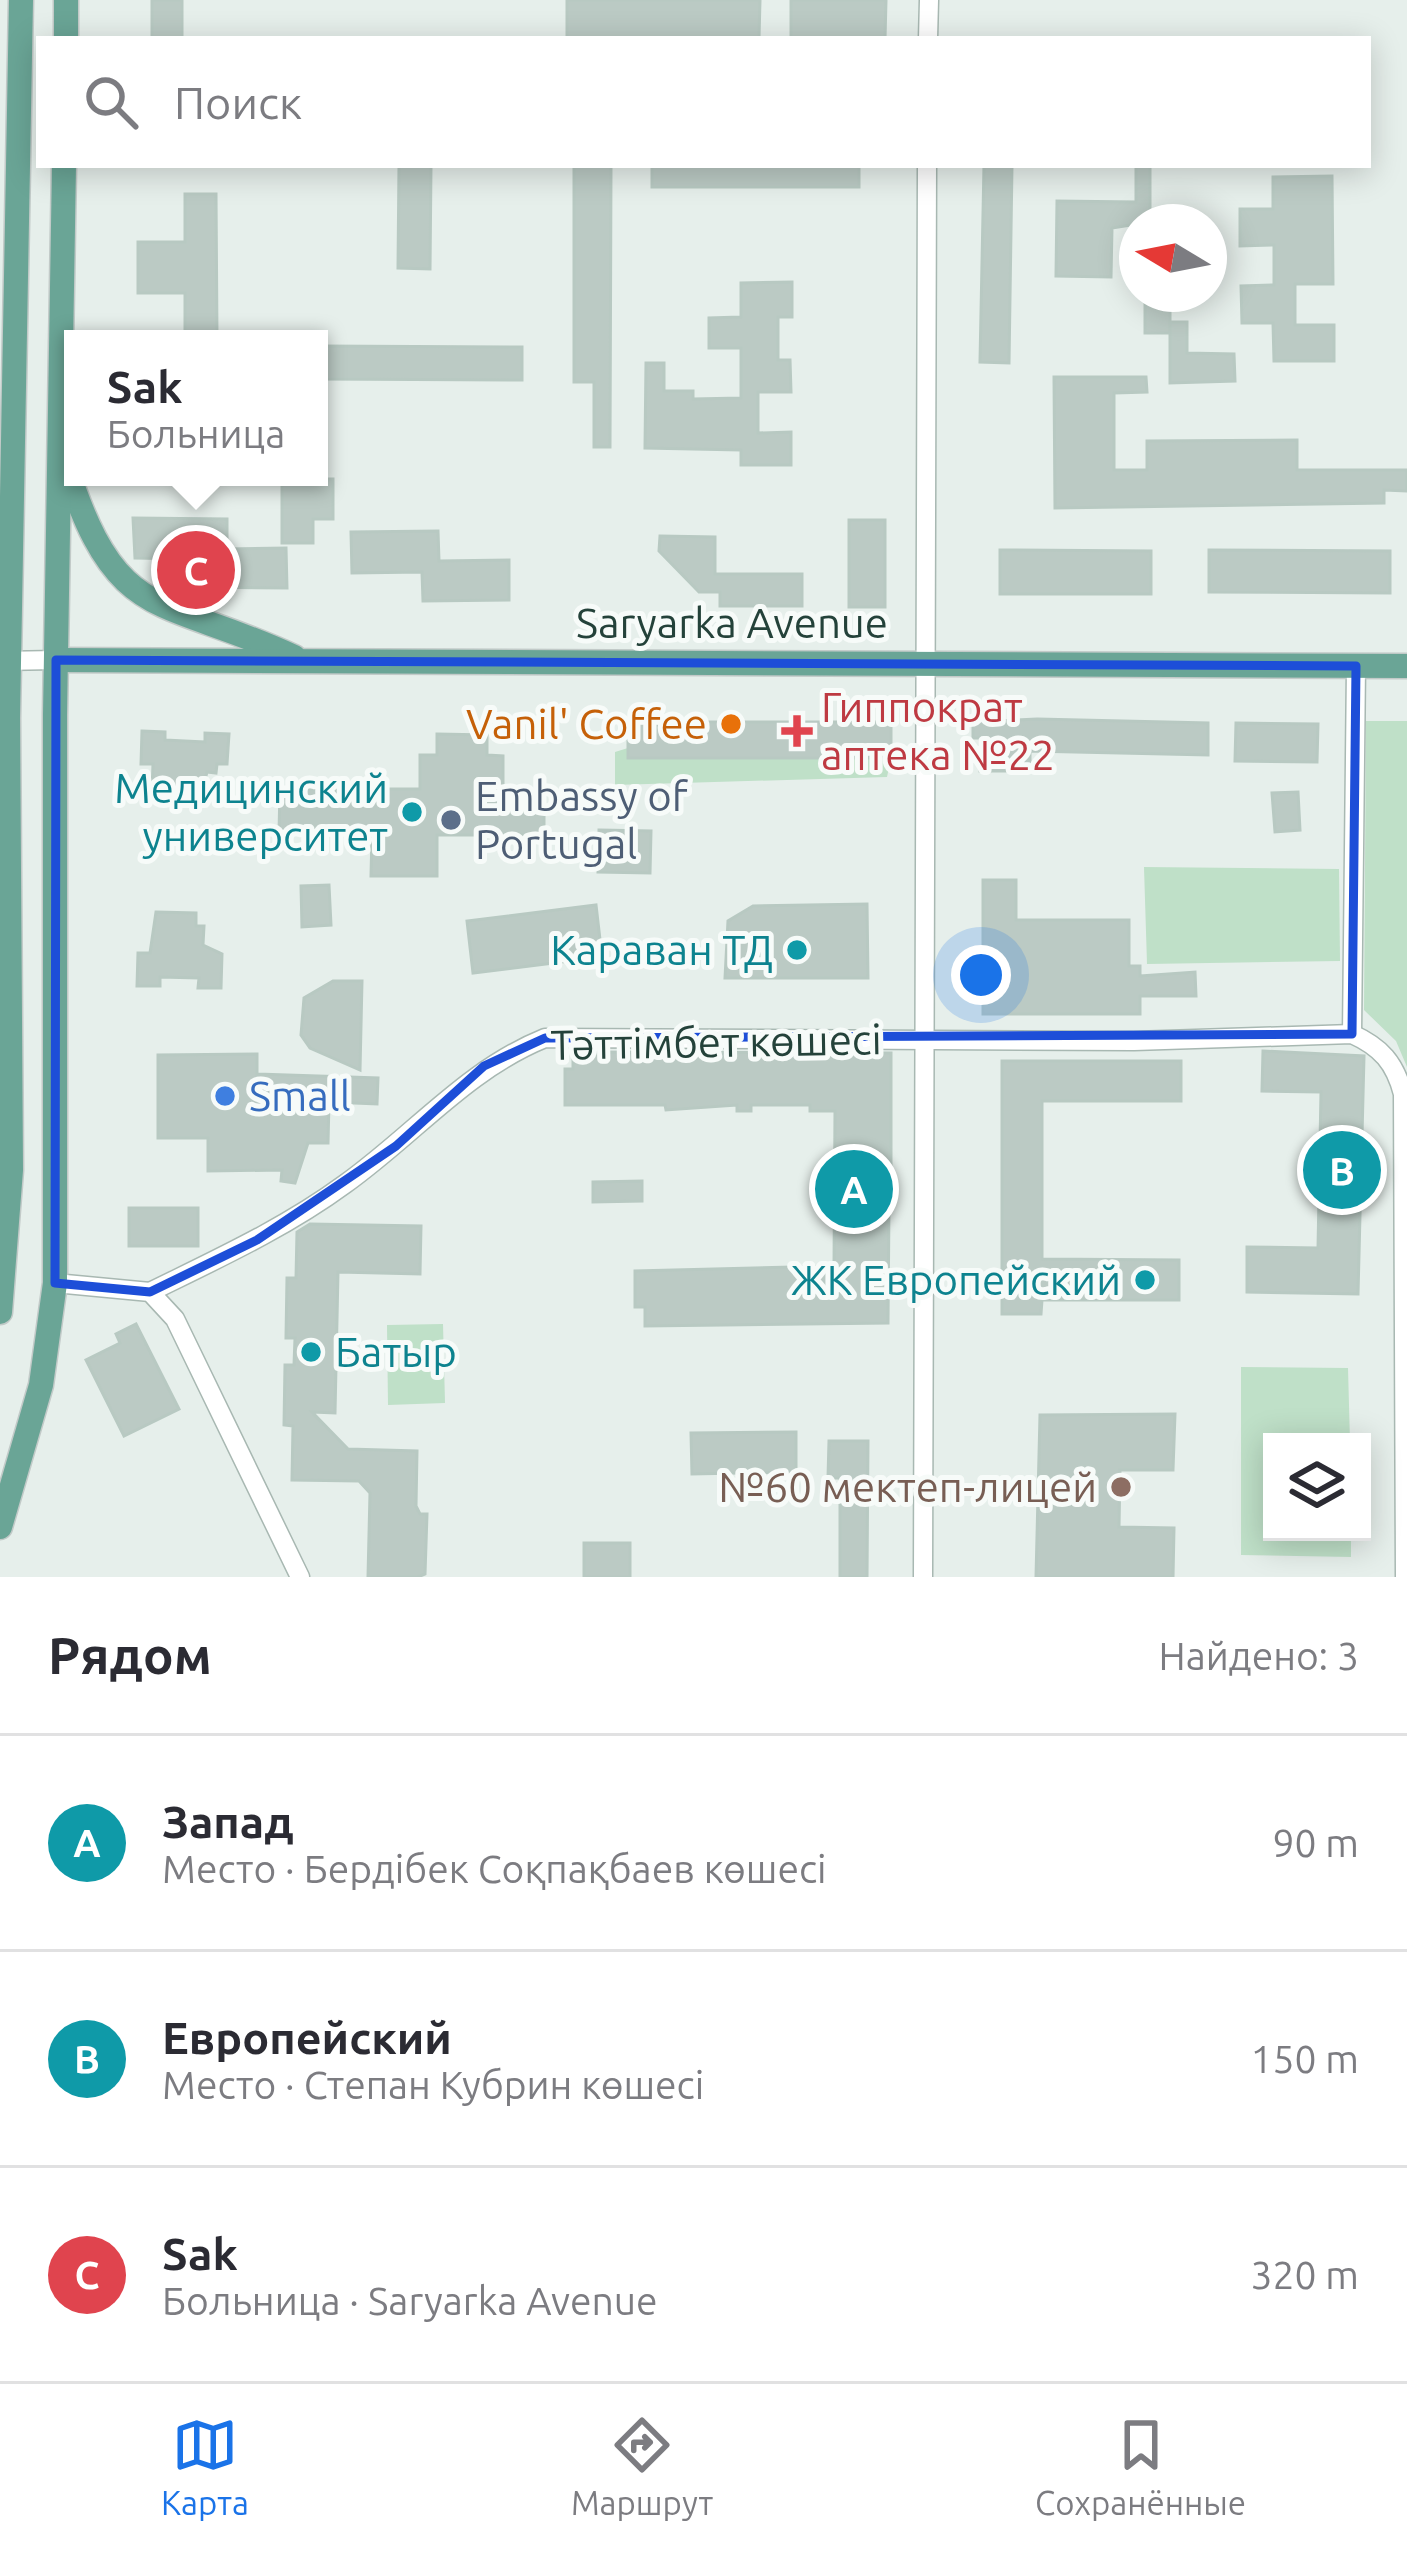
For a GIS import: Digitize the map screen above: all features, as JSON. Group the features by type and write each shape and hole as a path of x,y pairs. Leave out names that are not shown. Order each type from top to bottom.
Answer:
{"main road":[{"path":"0,1312 11,1170 4,661 21,0"},
{"path":"66,0 66,36"},
{"path":"0,1527 41,1384 55,1283 56,660 64,168"},
{"path":"59,444 64,460"},
{"path":"72,486 82,518 119,579 136,593 301,661"},
{"name":"Saryarka Avenue","path":"56,660 1407,665"}],"street":[{"path":"928,36 929,0"},
{"path":"923,1577 927,168"},
{"path":"4,661 56,660"},
{"path":"1356,666 1352,1034 1382,1051 1397,1070 1403,1094 1405,1577"},
{"name":"Тәттімбет көшесі","path":"150,1292 257,1240 341,1187 484,1066 545,1038 927,1040 1352,1034"},
{"path":"55,1283 150,1292 187,1337 300,1577"}],"highlighted area":[{"path":"56,660 1356,666 1352,1034 545,1038 484,1066 396,1146 257,1240 150,1292 55,1283"}],"green space":[{"path":"1366,721 1407,721 1407,1067 1396,1041 1364,1010"},
{"path":"628,748 629,758 891,758 887,777 615,785 615,752"},
{"path":"1144,867 1339,869 1340,961 1147,964"},
{"path":"443,1324 445,1403 388,1405 387,1325"},
{"path":"1241,1367 1348,1368 1350,1433 1263,1433 1263,1541 1351,1541 1351,1557 1241,1555"}],"building":[{"path":"152,0 182,0 182,36 152,36"},
{"path":"567,0 760,0 759,36 567,36"},
{"path":"791,0 886,0 885,36 791,36"},
{"path":"399,168 431,168 430,269 398,268"},
{"path":"574,168 611,168 610,447 594,447 594,382 574,382"},
{"path":"652,168 859,168 859,187 652,187"},
{"path":"984,168 1012,168 1009,363 980,362"},
{"path":"1136,168 1150,168 1150,204 1119,204 1119,227 1112,228 1111,277 1056,276 1057,201 1136,202"},
{"path":"1332,176 1333,284 1295,284 1295,325 1334,325 1334,361 1274,361 1273,323 1242,323 1241,286 1274,285 1274,245 1240,246 1240,209 1273,209 1273,177"},
{"path":"185,194 216,194 217,330 185,330 185,293 138,293 138,242 185,242"},
{"path":"792,282 792,317 778,317 778,360 790,360 791,392 758,392 758,433 791,432 791,465 741,465 741,450 645,448 646,363 664,363 664,391 693,391 693,399 741,398 741,348 709,348 709,318 741,317 741,283"},
{"path":"1145,312 1170,312 1170,333 1145,333"},
{"path":"1170,322 1187,322 1187,353 1234,354 1235,381 1170,383"},
{"path":"328,346 522,347 522,380 328,379"},
{"path":"1054,377 1146,377 1147,392 1114,393 1114,470 1147,470 1147,441 1297,440 1297,470 1407,470 1407,491 1384,490 1384,503 1055,508"},
{"path":"328,479 333,479 333,519 313,519 313,543 282,543 282,486 328,486"},
{"path":"133,518 227,519 227,549 286,548 287,588 191,587 191,559 135,558"},
{"path":"849,520 885,520 885,607 849,607"},
{"path":"438,531 439,561 509,560 509,600 423,601 422,572 352,573 351,532"},
{"path":"660,536 715,537 715,574 802,574 802,606 720,606 720,592 699,592 659,551"},
{"path":"1000,550 1151,551 1151,594 1000,594"},
{"path":"1209,550 1390,551 1390,593 1209,592"},
{"path":"628,722 891,722 891,758 628,758"},
{"path":"973,722 1208,723 1208,755 1030,751 1030,771 980,771 980,738 973,738"},
{"path":"1236,723 1318,724 1317,762 1235,761"},
{"path":"142,731 165,732 165,740 205,742 205,733 229,734 227,764 217,764 216,773 207,772 198,806 160,805 161,790 152,790 153,764 141,764"},
{"name":"Медицинский университет","path":"437,734 487,735 487,755 503,756 503,791 544,791 544,835 437,835 437,876 371,876 372,834 279,833 280,789 420,789 420,755 437,755"},
{"path":"1298,792 1300,830 1275,832 1272,793"},
{"path":"599,830 651,831 650,873 598,872"},
{"path":"983,880 1016,880 1016,920 1129,920 1129,966 1140,966 1140,976 1195,972 1196,996 1140,996 1140,1014 983,1014"},
{"path":"329,885 331,925 302,927 301,886"},
{"name":"Караван ТД","path":"867,904 868,978 725,978 728,921 753,906"},
{"path":"596,905 602,957 473,973 467,921"},
{"path":"156,912 196,913 196,926 204,926 203,945 222,954 221,988 198,988 199,978 160,977 160,986 137,986 138,953 150,953"},
{"path":"333,981 362,981 360,1070 310,1048 301,1035 304,998"},
{"path":"1263,1051 1364,1056 1358,1294 1247,1292 1247,1247 1318,1248 1321,1092 1262,1091"},
{"path":"573,1052 891,1053 891,1172 874,1172 874,1205 889,1205 888,1323 645,1326 645,1307 635,1307 635,1271 834,1266 835,1111 810,1111 810,1105 751,1105 751,1111 737,1111 737,1105 666,1110 665,1105 565,1105 565,1069 573,1069"},
{"path":"257,1054 257,1074 378,1078 377,1104 329,1102 328,1143 308,1143 295,1183 281,1181 282,1170 208,1171 208,1138 158,1138 158,1055"},
{"path":"1002,1061 1181,1061 1181,1101 1042,1101 1042,1259 1179,1260 1179,1300 1042,1300 1041,1314 1002,1314"},
{"path":"642,1181 642,1201 593,1202 593,1182"},
{"path":"129,1208 198,1208 198,1246 129,1246"},
{"name":"Батыр","path":"310,1224 421,1226 420,1274 338,1272 335,1413 312,1412 348,1449 417,1451 416,1506 420,1514 427,1514 425,1574 418,1577 368,1577 370,1493 359,1481 292,1480 293,1426 284,1425 285,1365 294,1365 295,1338 286,1338 287,1278 296,1278 297,1232"},
{"path":"136,1324 179,1409 124,1436 86,1360 120,1343 116,1334"},
{"path":"1175,1414 1173,1470 1120,1470 1119,1527 1174,1528 1173,1577 1036,1577 1040,1415"},
{"path":"796,1432 796,1472 692,1474 691,1433"},
{"path":"829,1441 868,1441 867,1577 840,1577 840,1478 828,1478"},
{"path":"584,1543 630,1543 630,1577 584,1577"}],"place":[{"name":"Sak","path":"196,570"},
{"name":"Vanil' Coffee","path":"731,724"},
{"name":"Гиппократ аптека №22","path":"797,731"},
{"name":"Медицинский университет","path":"412,812"},
{"name":"Embassy of Portugal","path":"451,820"},
{"name":"Караван ТД","path":"797,950"},
{"name":"Small","path":"225,1096"},
{"name":"Европейский","path":"1342,1170"},
{"name":"Запад","path":"854,1189"},
{"name":"ЖК Европейский","path":"1145,1280"},
{"name":"Батыр","path":"311,1352"},
{"name":"№60 мектеп-лицей","path":"1121,1487"}]}
